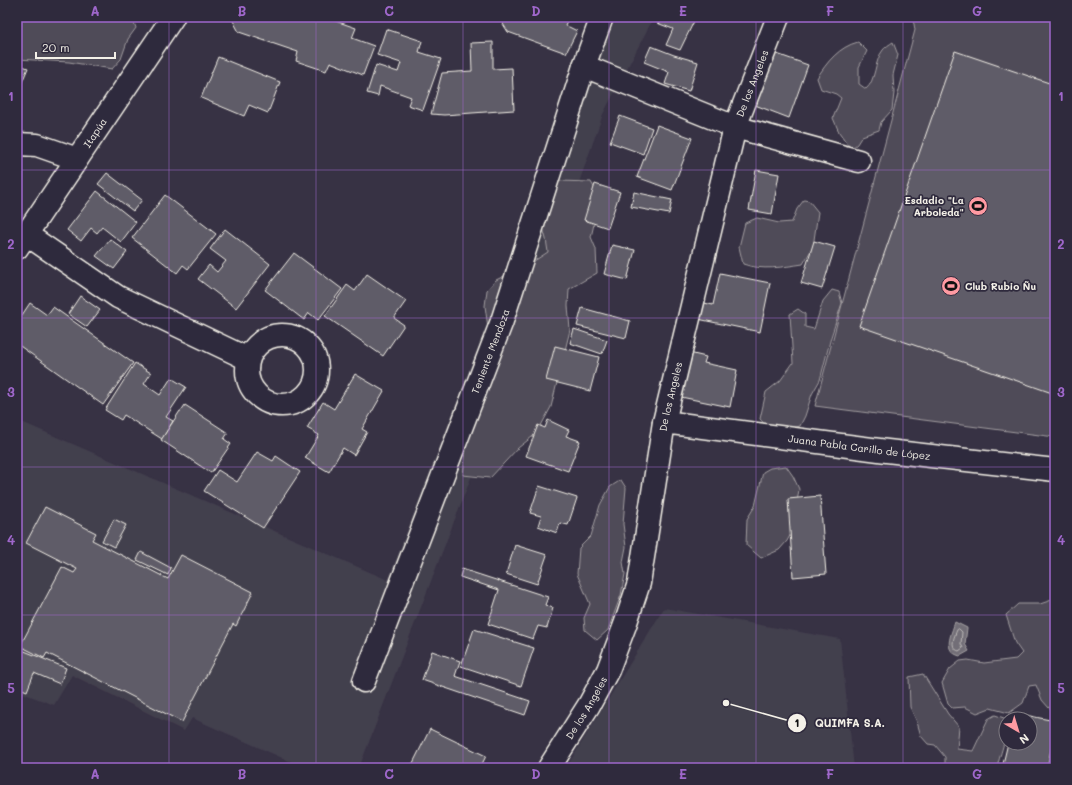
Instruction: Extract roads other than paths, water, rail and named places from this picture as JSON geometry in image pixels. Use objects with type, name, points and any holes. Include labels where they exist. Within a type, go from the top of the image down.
[{"type":"street","name":"Itapúa","points":[[22,241],[173,17]]},
{"type":"street","name":"Teniente Mendoza","points":[[364,681],[502,321],[584,66],[602,17]]},
{"type":"street","name":"De los Angeles","points":[[548,768],[589,705],[608,670],[639,583],[664,422],[735,127],[778,17]]},
{"type":"street","points":[[584,66],[735,127],[859,161]]},
{"type":"street","points":[[17,144],[37,145],[77,159]]},
{"type":"street","points":[[22,241],[118,297],[248,359]]},
{"type":"street","name":"Juana Pabla Carillo de López","points":[[664,422],[887,451],[1055,470]]},
{"type":"water","points":[[955,622],[967,628],[965,644],[969,651],[960,656],[954,654],[949,646],[950,637]]},
{"type":"place","name":"Esdadio \"La Arboleda\"","points":[[978,206]]},
{"type":"place","name":"Club Rubio Ñu","points":[[951,286]]},
{"type":"place","name":"QUIMFA S.A.","points":[[726,703]]}]
